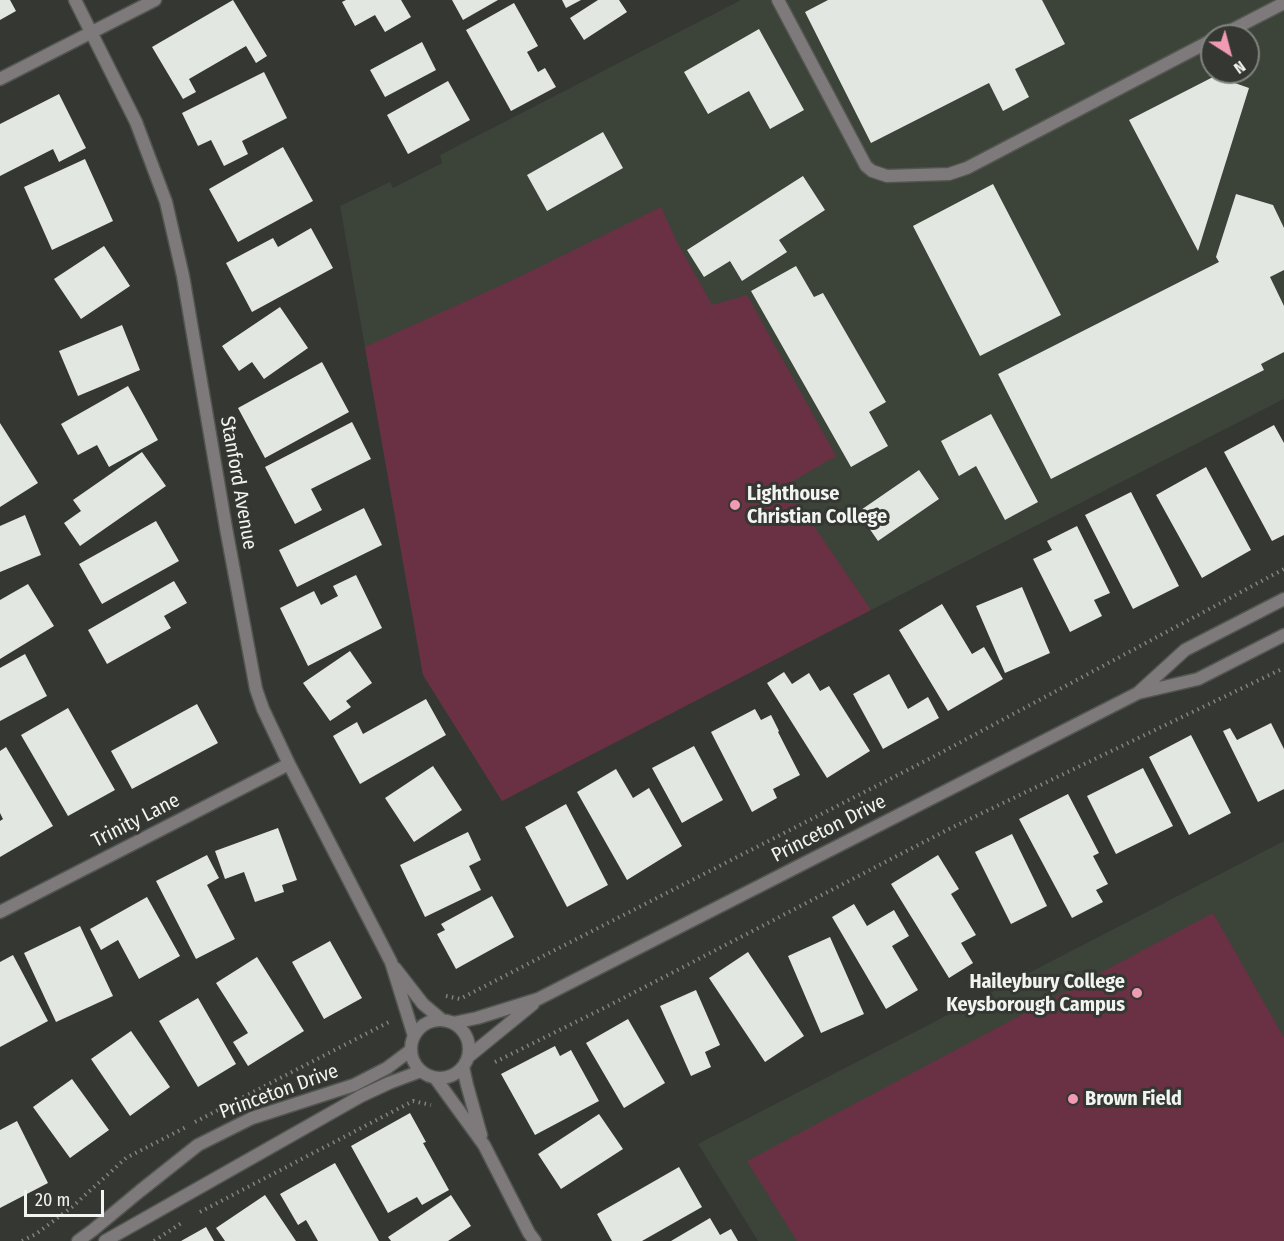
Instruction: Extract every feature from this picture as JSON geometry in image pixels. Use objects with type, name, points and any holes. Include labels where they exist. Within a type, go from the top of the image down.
[{"type":"street","name":"Stanford Avenue","points":[[75,0],[136,122],[165,202],[185,288],[250,663],[263,709],[391,962],[423,1004],[447,1022]]},
{"type":"street","points":[[0,80],[155,0]]},
{"type":"street","points":[[778,0],[866,166],[872,171],[887,176],[948,174],[967,168],[1200,46]]},
{"type":"street","points":[[1243,24],[1284,3]]},
{"type":"street","name":"Princeton Drive","points":[[1138,693],[1185,650],[1284,598]]},
{"type":"street","name":"Princeton Drive","points":[[447,1022],[473,1019],[538,999],[1138,693],[1198,679],[1284,635]]},
{"type":"street","name":"Trinity Lane","points":[[0,912],[289,764]]},
{"type":"street","name":"Stanford Avenue","points":[[391,962],[414,1036]]},
{"type":"street","name":"Princeton Drive","points":[[466,1062],[538,999]]},
{"type":"street","points":[[466,1062],[452,1076],[444,1078],[428,1076],[421,1071],[412,1058],[414,1036],[425,1024],[433,1021],[447,1022],[461,1029],[469,1047],[466,1062],[467,1085],[484,1145]]},
{"type":"street","name":"Princeton Drive","points":[[78,1241],[198,1145],[252,1118],[354,1085],[387,1068],[411,1050]]},
{"type":"street","name":"Princeton Drive","points":[[105,1241],[361,1096],[421,1071]]},
{"type":"street","points":[[436,1078],[484,1145],[535,1241]]},
{"type":"path","points":[[423,1004],[441,995],[460,999],[933,757],[1284,569]]},
{"type":"path","points":[[467,1085],[482,1077],[488,1065],[610,1005],[948,830],[1284,668]]},
{"type":"path","points":[[22,1241],[36,1234],[72,1207],[126,1158],[406,1013]]},
{"type":"path","points":[[194,1216],[413,1101],[430,1105],[448,1095]]},
{"type":"path","points":[[154,1241],[184,1221]]},
{"type":"shaded area","name":"Lighthouse Christian College","points":[[741,0],[1284,0],[1284,399],[502,801],[423,675],[340,206],[390,182],[393,188],[442,163],[440,155]]},
{"type":"shaded area","points":[[661,207],[676,240],[712,305],[747,295],[836,456],[786,485],[871,610],[502,801],[423,675],[365,347],[517,278]]},
{"type":"shaded area","name":"Brown Field","points":[[1284,841],[1284,1241],[758,1241],[698,1144]]},
{"type":"shaded area","name":"Brown Field","points":[[1213,913],[1284,1038],[1284,1241],[797,1241],[747,1161]]},
{"type":"building","points":[[0,0],[10,0],[16,11],[0,20]]},
{"type":"building","points":[[233,0],[267,56],[256,63],[246,46],[189,79],[196,92],[183,99],[152,47]]},
{"type":"building","points":[[346,0],[401,0],[411,17],[385,32],[375,15],[355,26],[342,2]]},
{"type":"building","points":[[452,0],[498,0],[463,20]]},
{"type":"building","points":[[562,0],[581,0],[566,8]]},
{"type":"building","points":[[598,0],[619,0],[627,12],[584,40],[570,18]]},
{"type":"building","points":[[828,0],[1042,0],[1065,44],[1015,69],[1029,97],[1003,111],[989,83],[871,143],[805,12]]},
{"type":"building","points":[[514,3],[538,46],[527,52],[538,72],[545,68],[556,87],[511,111],[466,30]]},
{"type":"building","points":[[759,29],[804,110],[770,129],[749,91],[708,114],[684,72]]},
{"type":"building","points":[[422,42],[436,70],[385,97],[370,70]]},
{"type":"building","points":[[264,72],[287,118],[242,141],[248,154],[224,166],[211,140],[198,146],[182,113]]},
{"type":"building","points":[[448,81],[470,120],[408,154],[387,115]]},
{"type":"building","points":[[1200,84],[1238,84],[1249,88],[1198,251],[1129,120]]},
{"type":"building","points":[[59,94],[86,148],[59,162],[53,149],[0,176],[0,124]]},
{"type":"building","points":[[603,132],[623,168],[547,211],[527,175]]},
{"type":"building","points":[[283,147],[313,201],[238,242],[209,189]]},
{"type":"building","points":[[85,159],[113,221],[52,250],[24,187]]},
{"type":"building","points":[[803,176],[825,210],[779,240],[787,252],[742,281],[730,261],[704,277],[687,250]]},
{"type":"building","points":[[993,184],[1061,315],[980,356],[913,226]]},
{"type":"building","points":[[1236,194],[1273,205],[1284,228],[1284,270],[1270,277],[1284,306],[1284,352],[1261,364],[1264,370],[1051,479],[998,374],[1219,262],[1216,257]]},
{"type":"building","points":[[311,228],[333,268],[252,312],[226,263],[273,238],[278,247]]},
{"type":"building","points":[[104,246],[130,286],[81,319],[54,279]]},
{"type":"building","points":[[796,266],[814,297],[823,293],[886,402],[869,412],[888,446],[851,467],[751,291]]},
{"type":"building","points":[[280,307],[308,348],[264,379],[252,362],[239,371],[222,346]]},
{"type":"building","points":[[122,325],[140,370],[78,396],[59,351]]},
{"type":"building","points":[[322,362],[349,412],[265,458],[238,408]]},
{"type":"building","points":[[128,386],[158,440],[109,467],[97,445],[78,455],[61,424]]},
{"type":"building","points":[[991,414],[1038,502],[1005,520],[976,466],[959,476],[941,441]]},
{"type":"building","points":[[352,422],[371,459],[311,489],[322,510],[295,524],[265,467]]},
{"type":"building","points":[[0,423],[38,483],[0,507]]},
{"type":"building","points":[[1274,425],[1284,443],[1284,535],[1272,541],[1224,452]]},
{"type":"building","points":[[142,452],[166,486],[80,546],[64,523],[81,511],[73,500]]},
{"type":"building","points":[[1206,467],[1251,550],[1202,578],[1156,495]]},
{"type":"building","points":[[919,470],[939,499],[878,541],[858,512]]},
{"type":"building","points":[[1131,492],[1179,586],[1133,609],[1085,515]]},
{"type":"building","points":[[364,508],[382,545],[297,587],[279,550]]},
{"type":"building","points":[[25,515],[41,555],[0,572],[0,526]]},
{"type":"building","points":[[156,521],[179,561],[102,604],[79,564]]},
{"type":"building","points":[[1077,526],[1110,593],[1094,600],[1102,616],[1070,632],[1033,559],[1052,550],[1047,541]]},
{"type":"building","points":[[356,575],[382,628],[308,666],[280,608],[314,591],[321,605],[338,596],[333,586]]},
{"type":"building","points":[[174,581],[187,603],[164,616],[171,628],[107,664],[88,630]]},
{"type":"building","points":[[28,584],[54,626],[0,659],[0,600]]},
{"type":"building","points":[[1022,587],[1050,653],[1005,673],[976,606]]},
{"type":"building","points":[[942,604],[972,654],[984,647],[1003,679],[948,711],[899,630]]},
{"type":"building","points":[[350,651],[372,683],[346,701],[351,707],[330,721],[303,683]]},
{"type":"building","points":[[25,654],[47,696],[0,721],[0,668]]},
{"type":"building","points":[[784,672],[792,684],[809,673],[820,691],[829,686],[870,751],[827,778],[767,683]]},
{"type":"building","points":[[889,674],[908,709],[928,697],[939,718],[883,749],[853,694]]},
{"type":"building","points":[[426,699],[446,735],[360,784],[333,736],[357,722],[363,734]]},
{"type":"building","points":[[197,704],[218,743],[132,789],[111,751]]},
{"type":"building","points":[[68,708],[115,790],[68,816],[21,735]]},
{"type":"building","points":[[755,709],[761,720],[771,715],[800,775],[773,789],[777,798],[752,812],[711,732]]},
{"type":"building","points":[[1271,723],[1284,749],[1284,789],[1258,802],[1223,731],[1230,728],[1237,740]]},
{"type":"building","points":[[1191,735],[1231,813],[1189,835],[1149,757]]},
{"type":"building","points":[[694,746],[723,800],[682,823],[652,768]]},
{"type":"building","points":[[6,747],[53,826],[0,857],[0,821],[3,819],[0,813],[0,751]]},
{"type":"building","points":[[433,766],[462,810],[414,842],[385,798]]},
{"type":"building","points":[[1143,768],[1173,826],[1116,854],[1087,796]]},
{"type":"building","points":[[616,769],[633,798],[649,788],[682,846],[627,880],[577,792]]},
{"type":"building","points":[[1068,794],[1099,853],[1093,856],[1108,884],[1096,890],[1103,902],[1072,918],[1019,819]]},
{"type":"building","points":[[566,804],[608,885],[567,907],[525,827]]},
{"type":"building","points":[[278,828],[297,880],[282,885],[284,892],[255,902],[244,872],[225,879],[215,851]]},
{"type":"building","points":[[468,832],[481,860],[469,866],[481,890],[425,917],[400,865]]},
{"type":"building","points":[[1012,834],[1047,906],[1011,924],[975,852]]},
{"type":"building","points":[[207,855],[219,878],[207,885],[235,939],[196,959],[156,881]]},
{"type":"building","points":[[938,855],[959,889],[951,894],[976,935],[961,943],[973,963],[949,978],[891,884]]},
{"type":"building","points":[[492,896],[514,937],[456,969],[437,934],[445,930],[441,924]]},
{"type":"building","points":[[147,897],[180,956],[139,979],[118,940],[101,950],[90,929]]},
{"type":"building","points":[[854,904],[867,926],[894,910],[909,936],[892,946],[918,990],[886,1009],[832,917]]},
{"type":"building","points":[[80,926],[113,996],[56,1022],[24,953]]},
{"type":"building","points":[[830,937],[864,1014],[821,1033],[788,956]]},
{"type":"building","points":[[330,941],[362,998],[324,1019],[292,962]]},
{"type":"building","points":[[748,952],[804,1036],[765,1062],[709,978]]},
{"type":"building","points":[[13,955],[48,1021],[0,1047],[0,962]]},
{"type":"building","points":[[257,957],[304,1031],[248,1066],[233,1042],[248,1033],[216,983]]},
{"type":"building","points":[[696,990],[720,1045],[705,1052],[711,1067],[691,1076],[660,1006]]},
{"type":"building","points":[[198,998],[236,1064],[198,1087],[159,1021]]},
{"type":"building","points":[[628,1019],[665,1083],[624,1108],[586,1043]]},
{"type":"building","points":[[131,1031],[170,1087],[130,1116],[91,1059]]},
{"type":"building","points":[[555,1046],[560,1056],[571,1050],[599,1101],[535,1135],[501,1074]]},
{"type":"building","points":[[72,1079],[109,1130],[70,1158],[33,1107]]},
{"type":"building","points":[[410,1113],[426,1142],[423,1143],[449,1190],[422,1205],[417,1197],[388,1213],[351,1146]]},
{"type":"building","points":[[599,1114],[623,1149],[561,1189],[538,1154]]},
{"type":"building","points":[[17,1121],[48,1183],[0,1208],[0,1130]]},
{"type":"building","points":[[335,1163],[379,1241],[318,1241],[306,1220],[298,1225],[280,1194]]},
{"type":"building","points":[[679,1167],[702,1207],[642,1241],[612,1241],[597,1214]]},
{"type":"building","points":[[265,1195],[296,1241],[225,1241],[216,1228]]},
{"type":"building","points":[[451,1195],[471,1226],[448,1241],[391,1241],[388,1237]]},
{"type":"building","points":[[710,1218],[720,1235],[731,1229],[738,1241],[671,1241]]},
{"type":"building","points":[[206,1227],[214,1241],[181,1241]]},
{"type":"place","name":"Lighthouse Christian College","points":[[735,505]]},
{"type":"place","name":"Haileybury College Keysborough Campus","points":[[1137,993]]},
{"type":"place","name":"Brown Field","points":[[1073,1099]]}]
